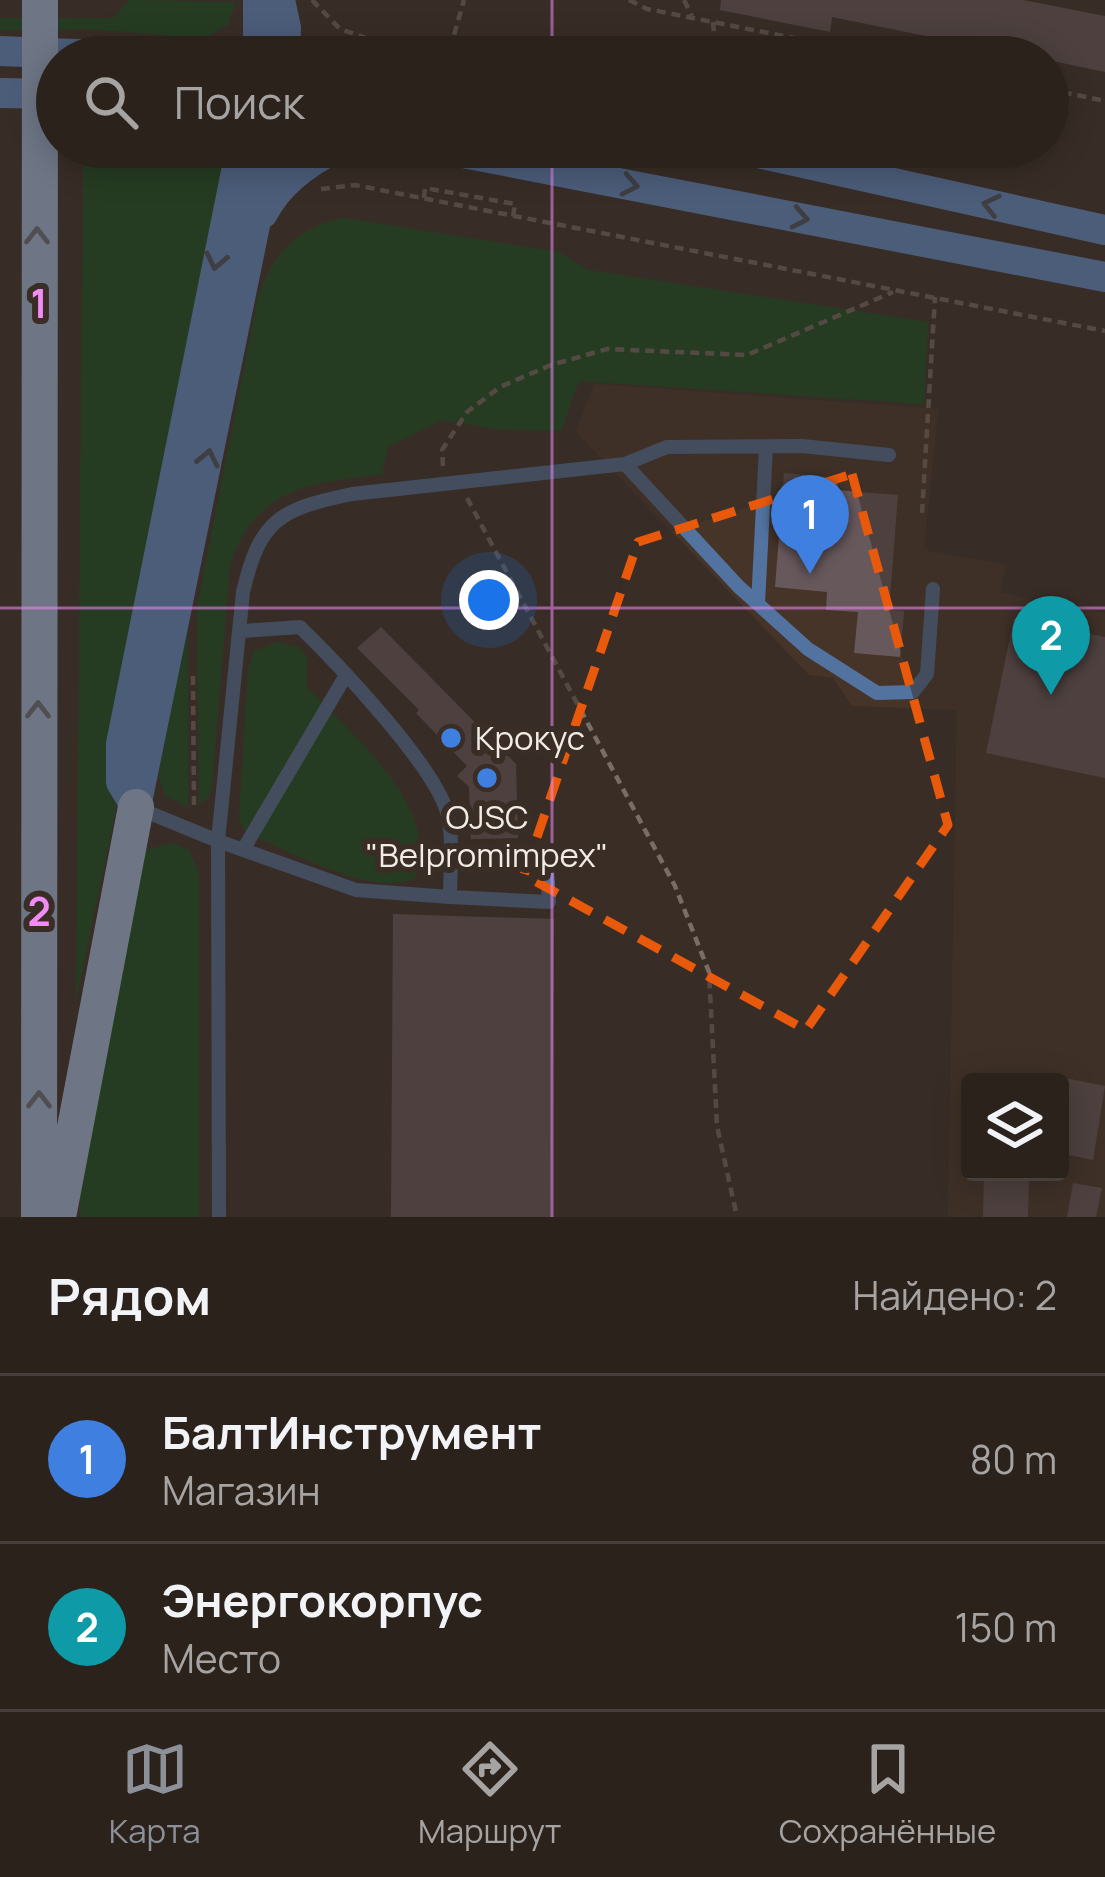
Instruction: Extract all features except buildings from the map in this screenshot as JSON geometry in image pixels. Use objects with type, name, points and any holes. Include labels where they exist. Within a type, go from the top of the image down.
[{"type":"highway","points":[[39,36],[40,0]]},
{"type":"highway","points":[[37,168],[40,1217]]},
{"type":"highway","points":[[58,1217],[136,807]]},
{"type":"main road","points":[[258,0],[258,36]]},
{"type":"main road","points":[[280,0],[286,36]]},
{"type":"main road","points":[[0,51],[36,52]]},
{"type":"main road","points":[[0,93],[36,94]]},
{"type":"main road","points":[[136,807],[121,782],[121,744],[237,168]]},
{"type":"main road","points":[[136,807],[268,168]]},
{"type":"main road","points":[[258,224],[270,200],[301,168]]},
{"type":"main road","points":[[541,168],[1105,277]]},
{"type":"main road","points":[[826,168],[1105,230]]},
{"type":"lane","points":[[758,604],[766,446]]},
{"type":"lane","points":[[219,1217],[218,842],[243,592],[253,553],[268,527],[314,502],[625,464],[667,447],[766,446],[889,455]]},
{"type":"lane","points":[[625,464],[758,604],[808,649],[877,693],[913,692],[927,674],[933,589]]},
{"type":"lane","points":[[242,631],[300,627],[430,776],[449,818],[450,897]]},
{"type":"lane","points":[[243,850],[346,675]]},
{"type":"lane","points":[[136,807],[218,842],[356,890],[548,902],[546,856]]},
{"type":"path","points":[[312,0],[340,29],[360,36]]},
{"type":"path","points":[[454,36],[464,0]]},
{"type":"path","points":[[629,0],[647,9],[787,36]]},
{"type":"path","points":[[683,1],[693,18]]},
{"type":"path","points":[[757,30],[759,18]]},
{"type":"path","points":[[713,22],[714,36]]},
{"type":"path","points":[[1069,93],[1105,101]]},
{"type":"path","points":[[309,194],[355,185],[1105,331]]},
{"type":"path","points":[[424,201],[425,188],[515,204],[513,217]]},
{"type":"path","points":[[737,1217],[717,1126],[709,972],[674,886],[451,483],[442,450],[467,412],[500,387],[534,372],[607,349],[748,355],[897,290]]},
{"type":"path","points":[[922,513],[935,297]]},
{"type":"path","points":[[190,829],[193,673]]},
{"type":"highlighted area","points":[[852,474],[948,825],[806,1030],[524,875],[638,542]]},
{"type":"shaded area","points":[[594,384],[938,409],[924,550],[1006,565],[1000,593],[1105,613],[1105,1217],[948,1217],[957,710],[852,706],[833,678],[809,675],[576,432]]},
{"type":"green space","points":[[129,0],[236,2],[228,25],[208,36],[0,30],[0,18],[113,18]]},
{"type":"green space","points":[[83,168],[223,168],[117,804],[76,1001]]},
{"type":"green space","points":[[344,218],[559,252],[588,270],[928,322],[924,404],[579,381],[561,431],[497,429],[442,420],[388,447],[382,474],[309,486],[270,504],[254,519],[230,565],[212,786],[209,797],[199,805],[197,607],[258,298],[271,268],[289,244],[313,228]]},
{"type":"green space","points":[[188,627],[188,806],[165,796],[158,773]]},
{"type":"green space","points":[[277,642],[299,647],[307,658],[306,686],[367,749],[405,800],[417,826],[420,853],[414,879],[396,883],[352,877],[245,832],[239,818],[248,669],[254,651]]},
{"type":"green space","points":[[172,843],[189,850],[199,873],[199,1217],[81,1217],[79,1196],[145,850]]},
{"type":"place","name":"БалтИнструмент","points":[[810,574]]},
{"type":"place","name":"Энергокорпус","points":[[1051,695]]},
{"type":"place","name":"Крокус","points":[[451,738]]},
{"type":"place","name":"OJSC \"Belpromimpex\"","points":[[487,778]]}]
